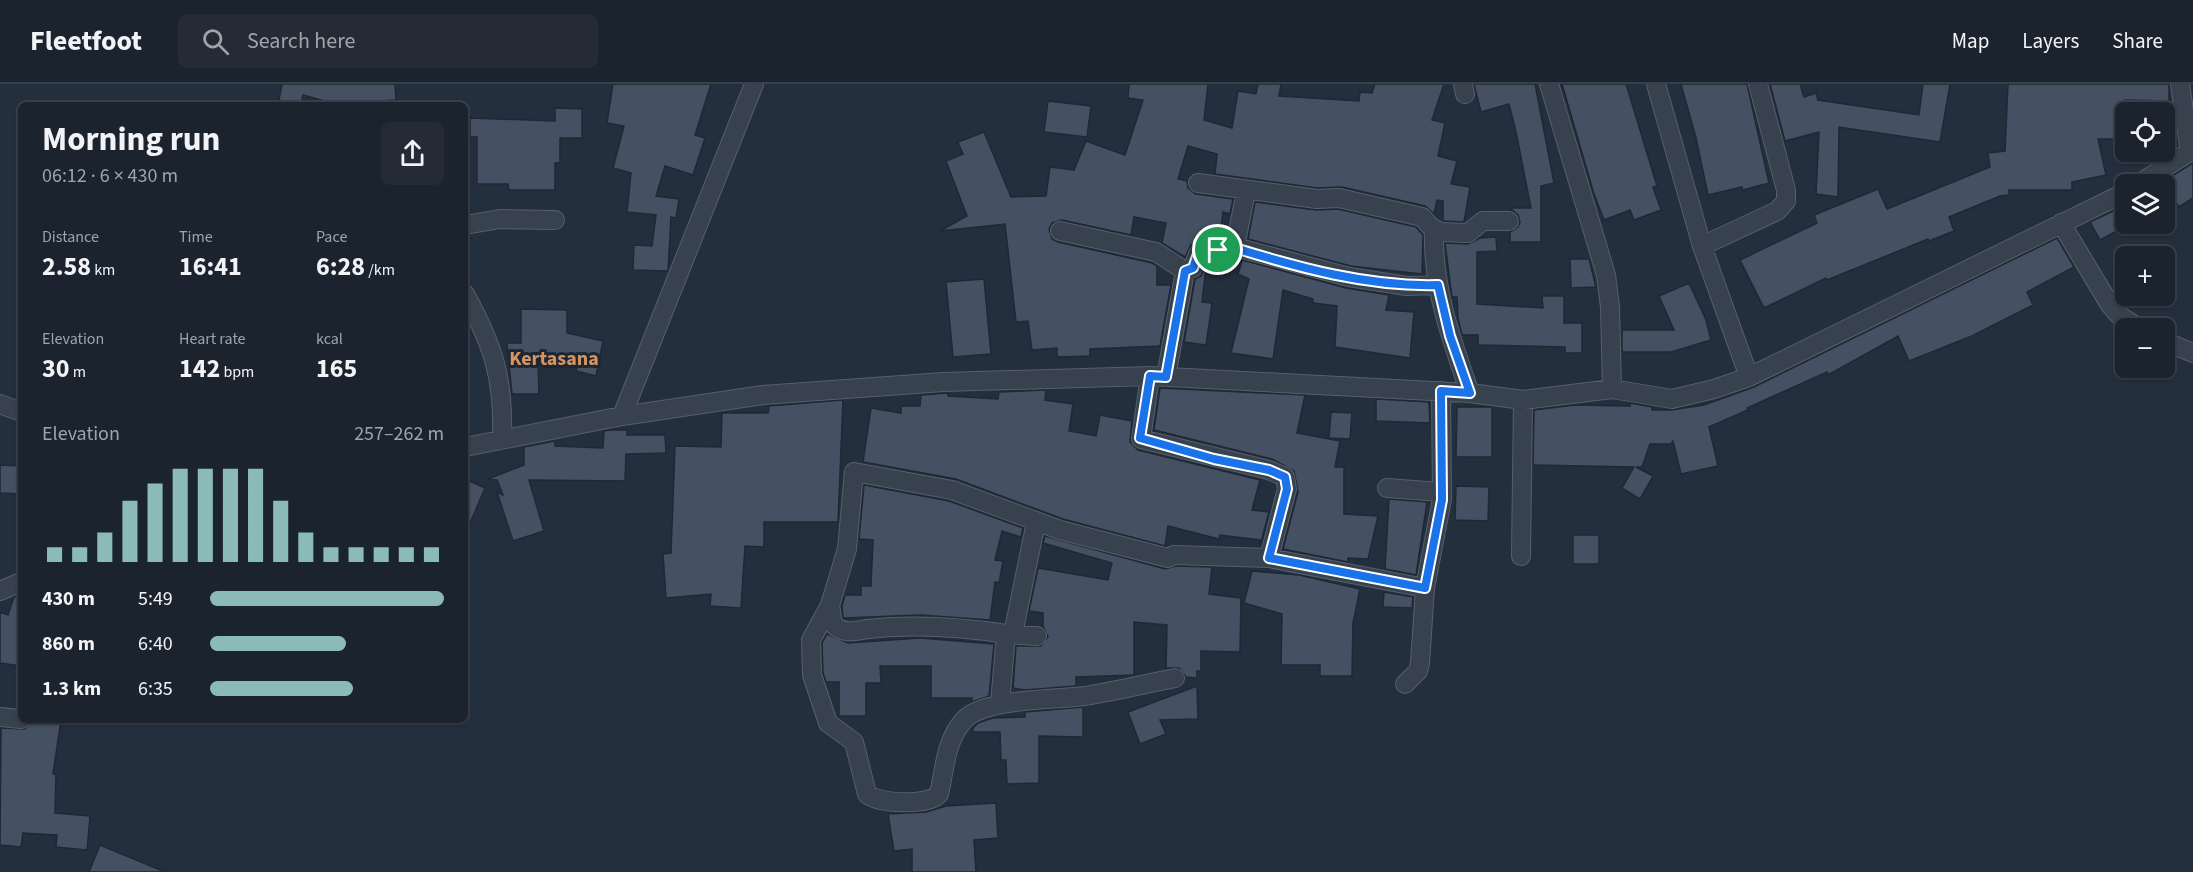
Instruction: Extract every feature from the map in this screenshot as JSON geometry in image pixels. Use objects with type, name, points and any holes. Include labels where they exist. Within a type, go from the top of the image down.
[{"type":"street","points":[[622,416],[754,84]]},
{"type":"street","points":[[1549,84],[1606,275],[1611,307],[1612,389]]},
{"type":"street","points":[[1656,84],[1702,246],[1749,377]]},
{"type":"street","points":[[1702,246],[1777,211],[1786,201],[1786,190],[1758,84]]},
{"type":"street","points":[[2154,174],[2192,151],[2180,84]]},
{"type":"street","points":[[1198,183],[1317,199],[1339,198],[1422,217],[1434,229],[1463,234],[1472,232],[1483,221],[1509,221]]},
{"type":"street","points":[[1235,248],[1246,191]]},
{"type":"street","points":[[468,446],[622,416],[763,395],[943,382],[1158,377],[1441,391],[1523,400],[1612,389],[1672,399],[1704,392],[1749,377],[2115,197]]},
{"type":"street","points":[[468,224],[500,219],[555,220]]},
{"type":"street","points":[[2061,223],[2110,305],[2123,318]]},
{"type":"street","points":[[1434,229],[1433,255],[1438,285],[1450,336],[1470,393]]},
{"type":"street","points":[[1060,231],[1156,252],[1185,271]]},
{"type":"street","points":[[1185,271],[1193,268],[1198,254],[1235,248],[1349,277],[1407,286],[1438,285]]},
{"type":"street","points":[[1185,271],[1141,439],[1269,470],[1285,477],[1287,489],[1269,558]]},
{"type":"street","points":[[468,300],[495,356],[502,387],[502,440]]},
{"type":"street","points":[[2175,346],[2193,353]]},
{"type":"street","points":[[1405,684],[1419,669],[1424,629],[1425,588],[1442,500],[1440,492],[1441,391]]},
{"type":"street","points":[[1521,556],[1523,400]]},
{"type":"street","points":[[0,404],[18,411]]},
{"type":"street","points":[[1175,678],[1085,696],[1000,703],[983,708],[962,721],[946,752],[939,794],[935,798],[925,802],[898,802],[879,801],[869,796],[856,747],[828,723],[812,675],[811,640],[830,605],[847,549],[854,472],[952,490],[1036,522],[1168,558],[1174,555],[1269,558],[1425,588]]},
{"type":"street","points":[[1387,488],[1440,492]]},
{"type":"street","points":[[1000,703],[1010,634],[1036,522]]},
{"type":"street","points":[[0,591],[18,583]]},
{"type":"street","points":[[830,605],[833,624],[845,632],[908,625],[1037,636]]},
{"type":"street","points":[[0,717],[18,719]]},
{"type":"building","points":[[282,84],[395,84],[396,100],[328,102],[303,95],[302,102],[279,102]]},
{"type":"building","points":[[613,84],[711,84],[695,135],[705,138],[693,175],[665,166],[656,196],[679,199],[676,218],[671,217],[668,271],[633,270],[634,245],[652,246],[656,215],[627,212],[631,173],[613,168],[624,126],[607,123]]},
{"type":"building","points":[[1129,84],[1208,84],[1204,120],[1232,128],[1238,91],[1256,94],[1258,84],[1281,84],[1279,96],[1359,101],[1360,92],[1372,93],[1375,84],[1444,84],[1432,120],[1445,123],[1438,156],[1457,161],[1451,184],[1470,187],[1464,222],[1443,221],[1443,201],[1437,200],[1434,214],[1425,206],[1342,187],[1317,188],[1215,174],[1217,154],[1188,146],[1178,179],[1187,181],[1188,188],[1196,194],[1233,199],[1230,214],[1223,212],[1220,238],[1191,245],[1185,257],[1162,243],[1166,223],[1134,217],[1131,235],[1062,220],[1052,223],[1049,229],[1052,239],[1058,242],[1157,266],[1157,285],[1171,285],[1160,346],[1090,349],[1090,356],[1057,357],[1057,348],[1032,350],[1028,321],[1016,322],[1005,224],[940,231],[967,216],[946,161],[963,154],[958,142],[984,132],[1011,197],[1046,196],[1050,167],[1074,170],[1086,141],[1125,155],[1143,100],[1128,98]]},
{"type":"building","points":[[1474,84],[1535,84],[1554,183],[1541,186],[1541,242],[1510,242],[1510,232],[1518,227],[1520,222],[1518,215],[1510,208],[1531,208],[1516,132],[1509,104],[1481,112]]},
{"type":"building","points":[[1562,84],[1626,84],[1657,186],[1653,187],[1661,210],[1634,220],[1630,210],[1604,220],[1594,194]]},
{"type":"building","points":[[1681,84],[1747,84],[1769,183],[1743,190],[1742,187],[1708,195],[1696,138]]},
{"type":"building","points":[[1770,84],[1800,84],[1804,97],[1816,93],[1818,100],[1919,115],[1923,84],[1950,84],[1940,142],[1839,127],[1838,197],[1816,194],[1819,132],[1785,141]]},
{"type":"building","points":[[2008,84],[2169,84],[2169,101],[2125,100],[2125,102],[2115,102],[2115,139],[2098,139],[2106,175],[2072,182],[2072,190],[2009,190],[2009,195],[2000,196],[1949,217],[1954,231],[1929,241],[1928,239],[1827,280],[1826,278],[1764,308],[1740,260],[1817,223],[1814,215],[1878,189],[1887,209],[1990,167],[1988,153],[2005,151]]},
{"type":"building","points":[[1048,101],[1091,106],[1087,137],[1044,132]]},
{"type":"building","points":[[555,108],[582,109],[582,138],[560,138],[560,163],[555,163],[555,190],[509,190],[508,184],[477,184],[477,137],[470,137],[470,118],[555,121]]},
{"type":"building","points":[[2193,163],[2193,198],[2179,207],[2175,201],[2175,174]]},
{"type":"building","points":[[1255,202],[1316,210],[1338,209],[1416,227],[1423,235],[1422,274],[1351,266],[1248,239]]},
{"type":"building","points":[[2115,210],[2115,232],[2100,240],[2090,222]]},
{"type":"building","points":[[1496,237],[1497,251],[1477,252],[1477,304],[1543,308],[1542,296],[1564,296],[1564,323],[1582,323],[1582,353],[1565,353],[1565,347],[1478,345],[1478,335],[1462,335],[1457,297],[1452,297],[1445,243],[1468,244],[1480,238]]},
{"type":"building","points":[[2057,238],[2074,267],[2027,292],[2033,305],[1972,336],[1909,361],[1898,336],[1828,375],[1827,372],[1709,427],[1718,466],[1681,474],[1673,441],[1671,444],[1650,444],[1642,467],[1636,467],[1653,476],[1640,499],[1622,488],[1634,467],[1533,465],[1534,410],[1574,405],[1630,406],[1630,403],[1652,407],[1652,410],[1671,410],[1704,405],[1754,387]]},
{"type":"building","points":[[1570,259],[1589,259],[1596,287],[1571,288]]},
{"type":"building","points":[[1242,260],[1346,288],[1389,295],[1386,310],[1414,312],[1410,358],[1335,347],[1337,306],[1313,303],[1313,299],[1283,290],[1273,359],[1231,353],[1249,279],[1238,274]]},
{"type":"building","points":[[1217,262],[1216,270],[1206,268],[1202,302],[1212,303],[1206,345],[1184,342],[1195,279],[1201,276],[1206,264]]},
{"type":"building","points":[[984,279],[991,354],[953,357],[946,282]]},
{"type":"building","points":[[1689,283],[1706,320],[1711,340],[1671,352],[1622,352],[1622,330],[1674,330],[1659,296]]},
{"type":"building","points":[[521,309],[567,310],[567,333],[603,341],[596,376],[576,371],[578,362],[538,362],[539,394],[512,394],[507,343],[521,343]]},
{"type":"building","points":[[1160,388],[1305,395],[1297,433],[1340,441],[1335,467],[1344,467],[1344,514],[1378,516],[1368,559],[1348,558],[1348,562],[1283,549],[1298,492],[1294,471],[1272,459],[1154,430]]},
{"type":"building","points":[[1046,390],[1045,400],[1073,404],[1069,431],[1096,436],[1100,415],[1132,421],[1130,442],[1138,450],[1260,480],[1252,510],[1269,512],[1260,546],[1260,540],[1220,535],[1219,539],[1168,526],[1165,546],[1063,519],[956,479],[863,462],[871,408],[901,413],[901,406],[920,406],[921,395],[948,393],[948,396],[998,399],[999,392]]},
{"type":"building","points":[[1376,399],[1429,402],[1430,423],[1376,421]]},
{"type":"building","points":[[843,400],[838,522],[764,522],[764,547],[745,546],[741,608],[710,606],[711,594],[666,598],[663,554],[671,553],[675,446],[721,447],[722,413],[768,413],[769,406]]},
{"type":"building","points":[[1457,407],[1492,407],[1492,457],[1456,457]]},
{"type":"building","points":[[1331,412],[1352,413],[1350,439],[1329,438]]},
{"type":"building","points":[[627,430],[627,435],[665,435],[666,453],[626,454],[625,481],[529,480],[544,531],[513,541],[497,492],[503,495],[497,480],[488,479],[524,465],[524,447],[555,441],[555,446],[603,448],[604,431]]},
{"type":"building","points":[[0,465],[18,466],[18,494],[0,493]]},
{"type":"building","points":[[468,480],[485,488],[468,528]]},
{"type":"building","points":[[864,485],[949,501],[1023,528],[1021,537],[1002,531],[995,560],[1003,561],[999,583],[995,582],[990,620],[920,615],[843,618],[842,606],[845,595],[861,595],[861,586],[871,586],[873,540],[859,539]]},
{"type":"building","points":[[1456,486],[1489,487],[1488,521],[1455,520]]},
{"type":"building","points":[[1389,499],[1427,502],[1416,575],[1385,569]]},
{"type":"building","points":[[1573,535],[1599,535],[1599,564],[1573,564]]},
{"type":"building","points":[[1045,536],[1165,569],[1176,566],[1212,567],[1209,594],[1241,598],[1240,652],[1201,651],[1201,671],[1197,671],[1197,678],[1186,677],[1179,668],[1166,668],[1167,625],[1134,622],[1134,675],[1076,677],[1076,686],[1025,690],[1013,688],[1016,646],[1041,646],[1048,637],[1043,626],[1043,613],[1029,611],[1038,568],[1108,580],[1112,563],[1043,543]]},
{"type":"building","points":[[1252,571],[1299,575],[1360,589],[1353,623],[1352,676],[1320,676],[1320,665],[1281,665],[1282,614],[1244,603]]},
{"type":"building","points":[[1384,592],[1413,597],[1412,608],[1383,607]]},
{"type":"building","points":[[18,595],[18,666],[0,663],[0,612],[8,615],[14,597]]},
{"type":"building","points":[[827,634],[848,643],[920,638],[994,644],[989,696],[972,702],[972,698],[931,698],[931,666],[880,666],[881,683],[866,683],[866,716],[839,716],[839,682],[826,682],[823,673],[822,643]]},
{"type":"building","points":[[1197,686],[1198,719],[1160,720],[1166,734],[1140,744],[1128,712]]},
{"type":"building","points":[[1083,707],[1083,737],[1039,736],[1039,783],[1007,784],[1006,760],[1001,760],[1000,732],[973,732],[973,728],[978,723],[993,718],[1025,717],[1025,712]]},
{"type":"building","points":[[30,723],[61,723],[53,774],[56,774],[55,813],[90,816],[87,850],[56,847],[57,835],[23,833],[21,847],[0,845],[1,728],[25,729]]},
{"type":"building","points":[[996,803],[998,838],[974,840],[976,872],[912,872],[912,849],[894,851],[888,814],[926,812],[946,806]]},
{"type":"building","points":[[100,845],[165,872],[89,872]]},
{"type":"district","name":"Kertasana","points":[[554,358]]},
{"type":"route","points":[[1235,248],[1301,267],[1349,277],[1407,286],[1438,285],[1450,336],[1470,393],[1441,391],[1440,492],[1442,500],[1425,588],[1269,558],[1287,489],[1288,481],[1285,477],[1269,470],[1214,459],[1140,438],[1150,376],[1166,377],[1185,271],[1193,268],[1198,254],[1214,253],[1218,250],[1235,248]]}]
